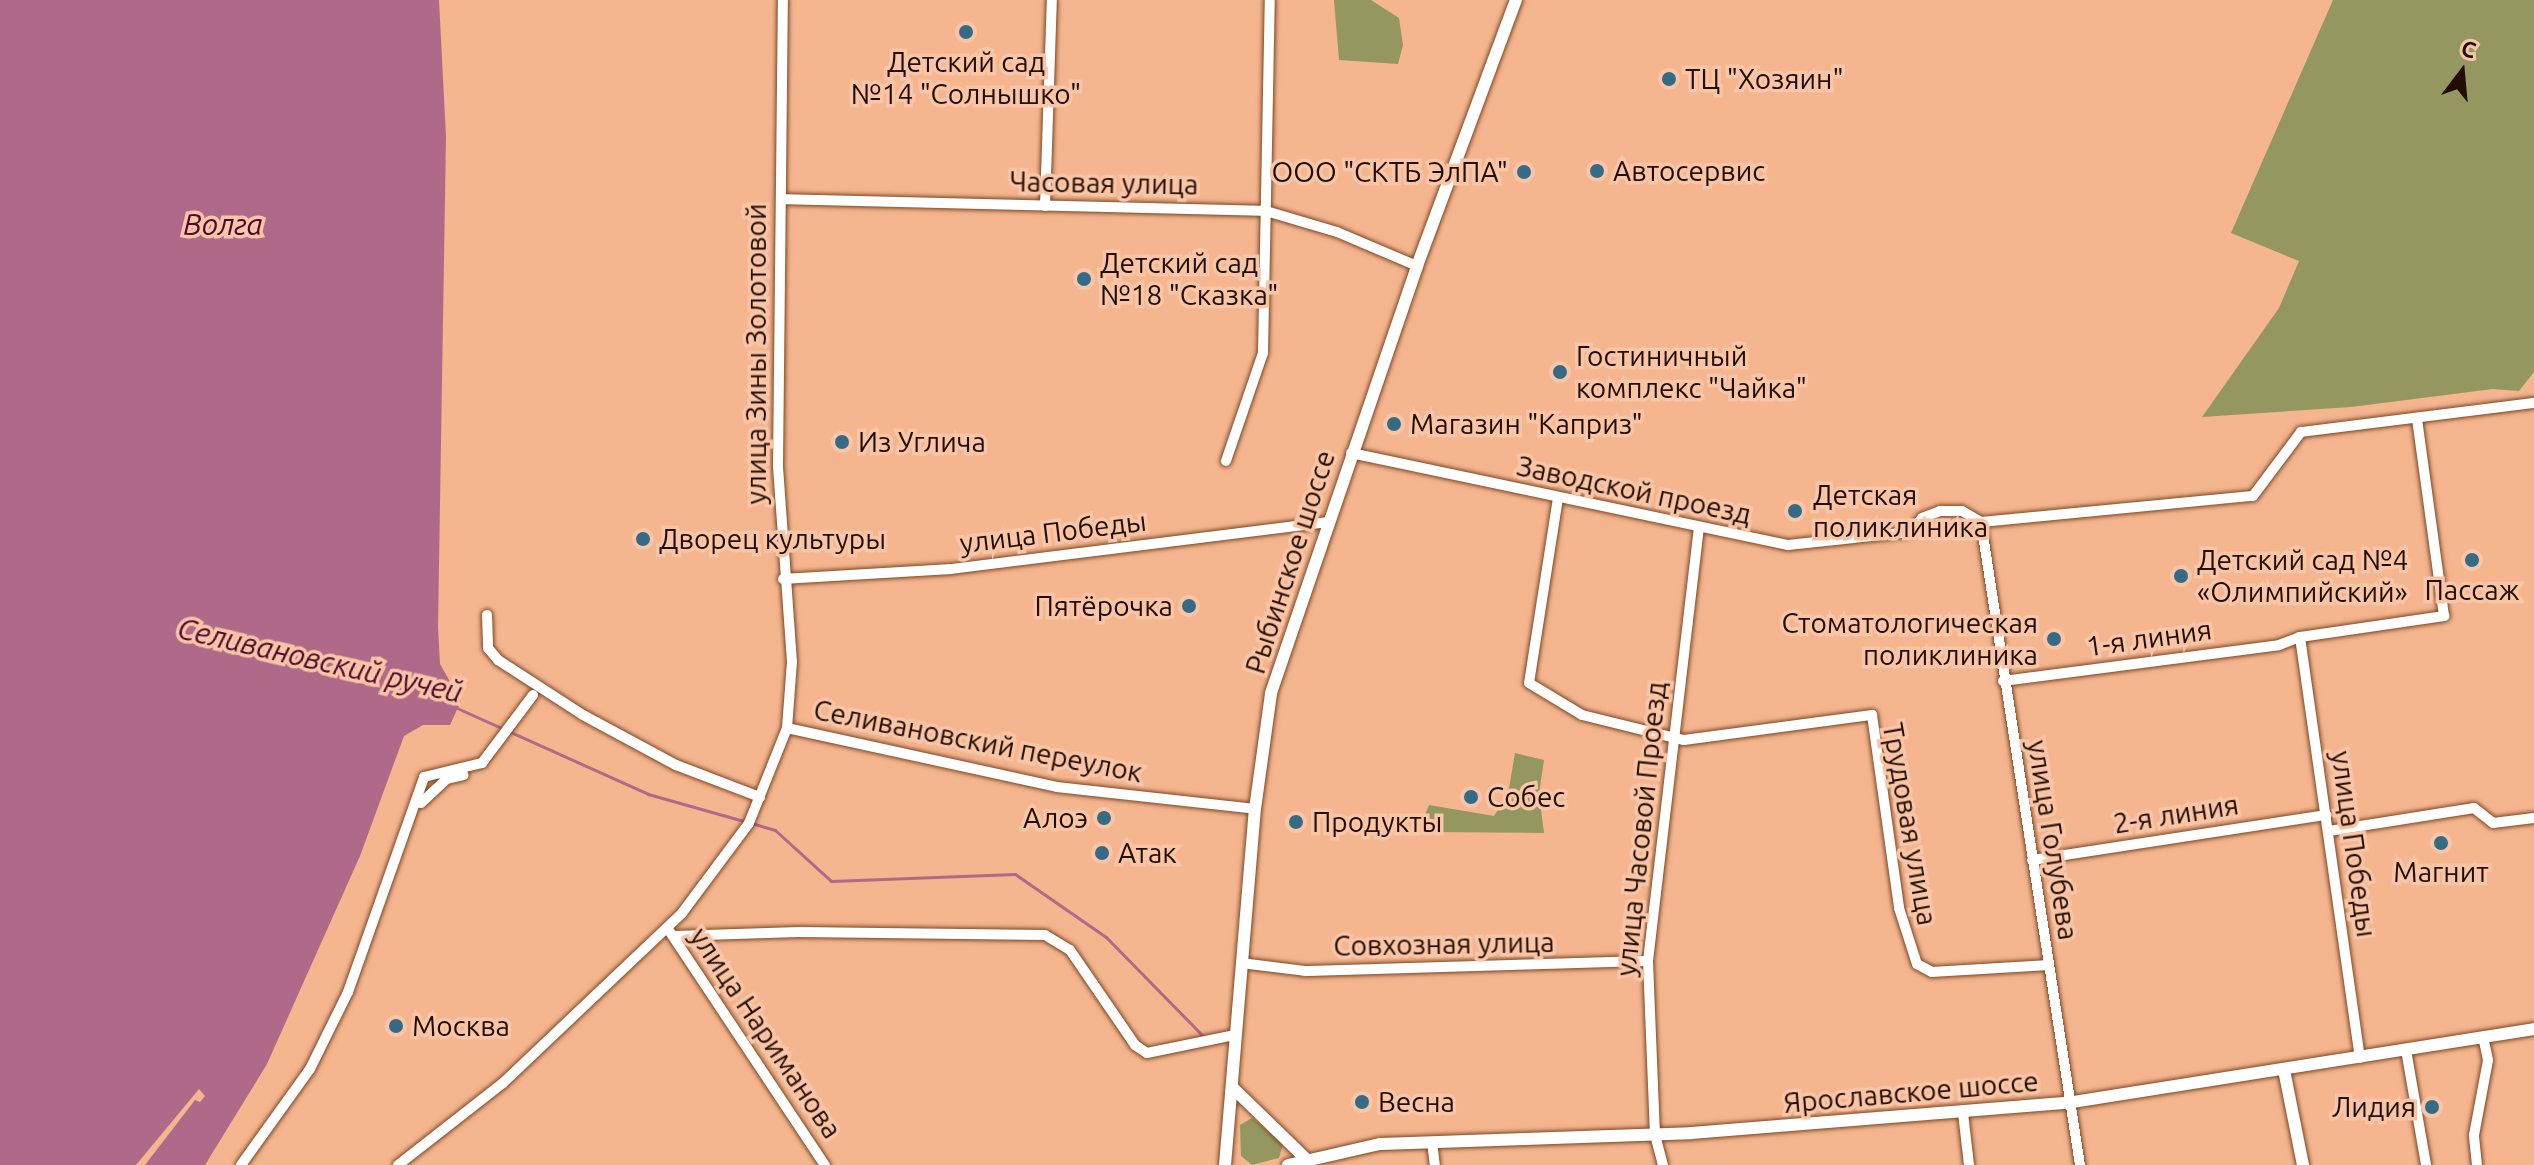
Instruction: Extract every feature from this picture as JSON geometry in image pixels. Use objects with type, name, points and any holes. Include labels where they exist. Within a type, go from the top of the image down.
[{"type":"main road","name":"Рыбинское шоссе","points":[[1225,1165],[1255,809],[1271,693],[1417,266],[1516,0]]},
{"type":"main road","name":"Ярославское шоссе","points":[[1288,1165],[1359,1146],[1655,1135],[2067,1103],[2534,1029]]},
{"type":"main road","points":[[2284,1070],[2303,1165]]},
{"type":"main road","points":[[1232,1087],[1306,1159]]},
{"type":"street","name":"улица Зины Золотовой","points":[[398,1165],[503,1083],[670,932],[725,860],[760,797],[787,728],[792,662],[783,579],[778,466],[783,0]]},
{"type":"street","points":[[1045,206],[1052,0]]},
{"type":"street","points":[[1226,461],[1263,353],[1270,0]]},
{"type":"street","name":"Часовая улица","points":[[781,199],[1266,211],[1337,232],[1417,266]]},
{"type":"street","name":"Заводской проезд","points":[[1351,453],[1788,545],[1910,532],[1922,518],[1940,511],[1962,511],[1981,522],[2253,496],[2301,432],[2534,403]]},
{"type":"street","name":"1-я линия","points":[[2003,681],[2279,645],[2300,637],[2444,616],[2417,418]]},
{"type":"street","name":"Трудовая улица","points":[[1558,498],[1529,683],[1582,715],[1674,739],[1714,740],[1872,715],[1899,908],[1917,964],[1932,972],[2049,965]]},
{"type":"street","name":"улица Победы","points":[[783,579],[951,569],[1327,522]]},
{"type":"street","name":"улица Голубева","points":[[1981,522],[2049,965],[2067,1103],[2080,1165]]},
{"type":"street","name":"улица Часовой Проезд","points":[[1663,1165],[1655,1135],[1648,961],[1699,528]]},
{"type":"street","points":[[487,615],[488,648],[498,660],[583,715],[662,758],[760,797]]},
{"type":"street","name":"улица Победы","points":[[2300,637],[2360,1058]]},
{"type":"street","points":[[241,1165],[310,1069],[348,992],[424,777],[482,763],[495,750],[533,695]]},
{"type":"street","name":"Селивановский переулок","points":[[787,728],[1057,787],[1255,809]]},
{"type":"street","points":[[248,1165],[293,1107],[332,1039],[376,938],[424,795],[441,790],[451,776],[466,775]]},
{"type":"street","points":[[2329,831],[2474,808],[2493,823],[2534,818]]},
{"type":"street","name":"2-я линия","points":[[2032,860],[2327,815]]},
{"type":"street","points":[[670,932],[1045,935],[1070,950],[1135,1045],[1147,1053],[1235,1035]]},
{"type":"street","name":"улица Нариманова","points":[[670,932],[825,1165]]},
{"type":"street","name":"Совхозная улица","points":[[1241,963],[1305,971],[1648,961]]},
{"type":"street","points":[[2477,1165],[2474,1135],[2488,1060],[2483,1037]]},
{"type":"street","points":[[2406,1050],[2426,1165]]},
{"type":"street","points":[[1963,1113],[1969,1165]]},
{"type":"street","points":[[1432,1142],[1435,1165]]},
{"type":"green space","points":[[1334,0],[1371,0],[1399,18],[1403,45],[1398,64],[1339,60]]},
{"type":"green space","points":[[2333,0],[2534,0],[2534,372],[2519,391],[2493,389],[2351,407],[2202,417],[2279,308],[2299,261],[2231,233]]},
{"type":"green space","points":[[1515,753],[1544,760],[1539,794],[1544,833],[1432,832],[1425,815],[1429,805],[1494,816],[1508,794]]},
{"type":"green space","points":[[1252,1118],[1283,1144],[1279,1158],[1252,1165],[1241,1156],[1240,1125]]},
{"type":"water","name":"Волга","points":[[0,0],[439,0],[446,137],[438,627],[440,664],[461,701],[450,725],[423,725],[404,736],[360,856],[267,1064],[205,1165],[0,1165]]},
{"type":"pier","points":[[199,1089],[205,1096],[200,1102],[195,1100],[145,1165],[136,1165]]},
{"type":"waterway","name":"Селивановский ручей","points":[[457,708],[648,794],[775,830],[831,881],[1015,874],[1106,937],[1204,1037]]},
{"type":"place","name":"Детский сад №14 \"Солнышко\"","points":[[966,32]]},
{"type":"place","name":"ТЦ \"Хозяин\"","points":[[1669,79]]},
{"type":"place","name":"Автосервис","points":[[1597,171]]},
{"type":"place","name":"ООО \"СКТБ ЭлПА\"","points":[[1524,172]]},
{"type":"place","name":"Детский сад №18 \"Сказка\"","points":[[1084,279]]},
{"type":"place","name":"Гостиничный комплекс \"Чайка\"","points":[[1560,372]]},
{"type":"place","name":"Магазин \"Каприз\"","points":[[1394,424]]},
{"type":"place","name":"Из Углича","points":[[842,442]]},
{"type":"place","name":"Детская поликлиника","points":[[1795,511]]},
{"type":"place","name":"Дворец культуры","points":[[643,539]]},
{"type":"place","name":"Пассаж","points":[[2472,560]]},
{"type":"place","name":"Детский сад №4 «Олимпийский»","points":[[2181,576]]},
{"type":"place","name":"Пятёрочка","points":[[1189,606]]},
{"type":"place","name":"Стоматологическая поликлиника","points":[[2054,639]]},
{"type":"place","name":"Собес","points":[[1471,797]]},
{"type":"place","name":"Алоэ","points":[[1104,818]]},
{"type":"place","name":"Продукты","points":[[1296,822]]},
{"type":"place","name":"Магнит","points":[[2441,843]]},
{"type":"place","name":"Атак","points":[[1102,853]]},
{"type":"place","name":"Москва","points":[[396,1026]]},
{"type":"place","name":"Весна","points":[[1362,1102]]},
{"type":"place","name":"Лидия","points":[[2432,1107]]}]
